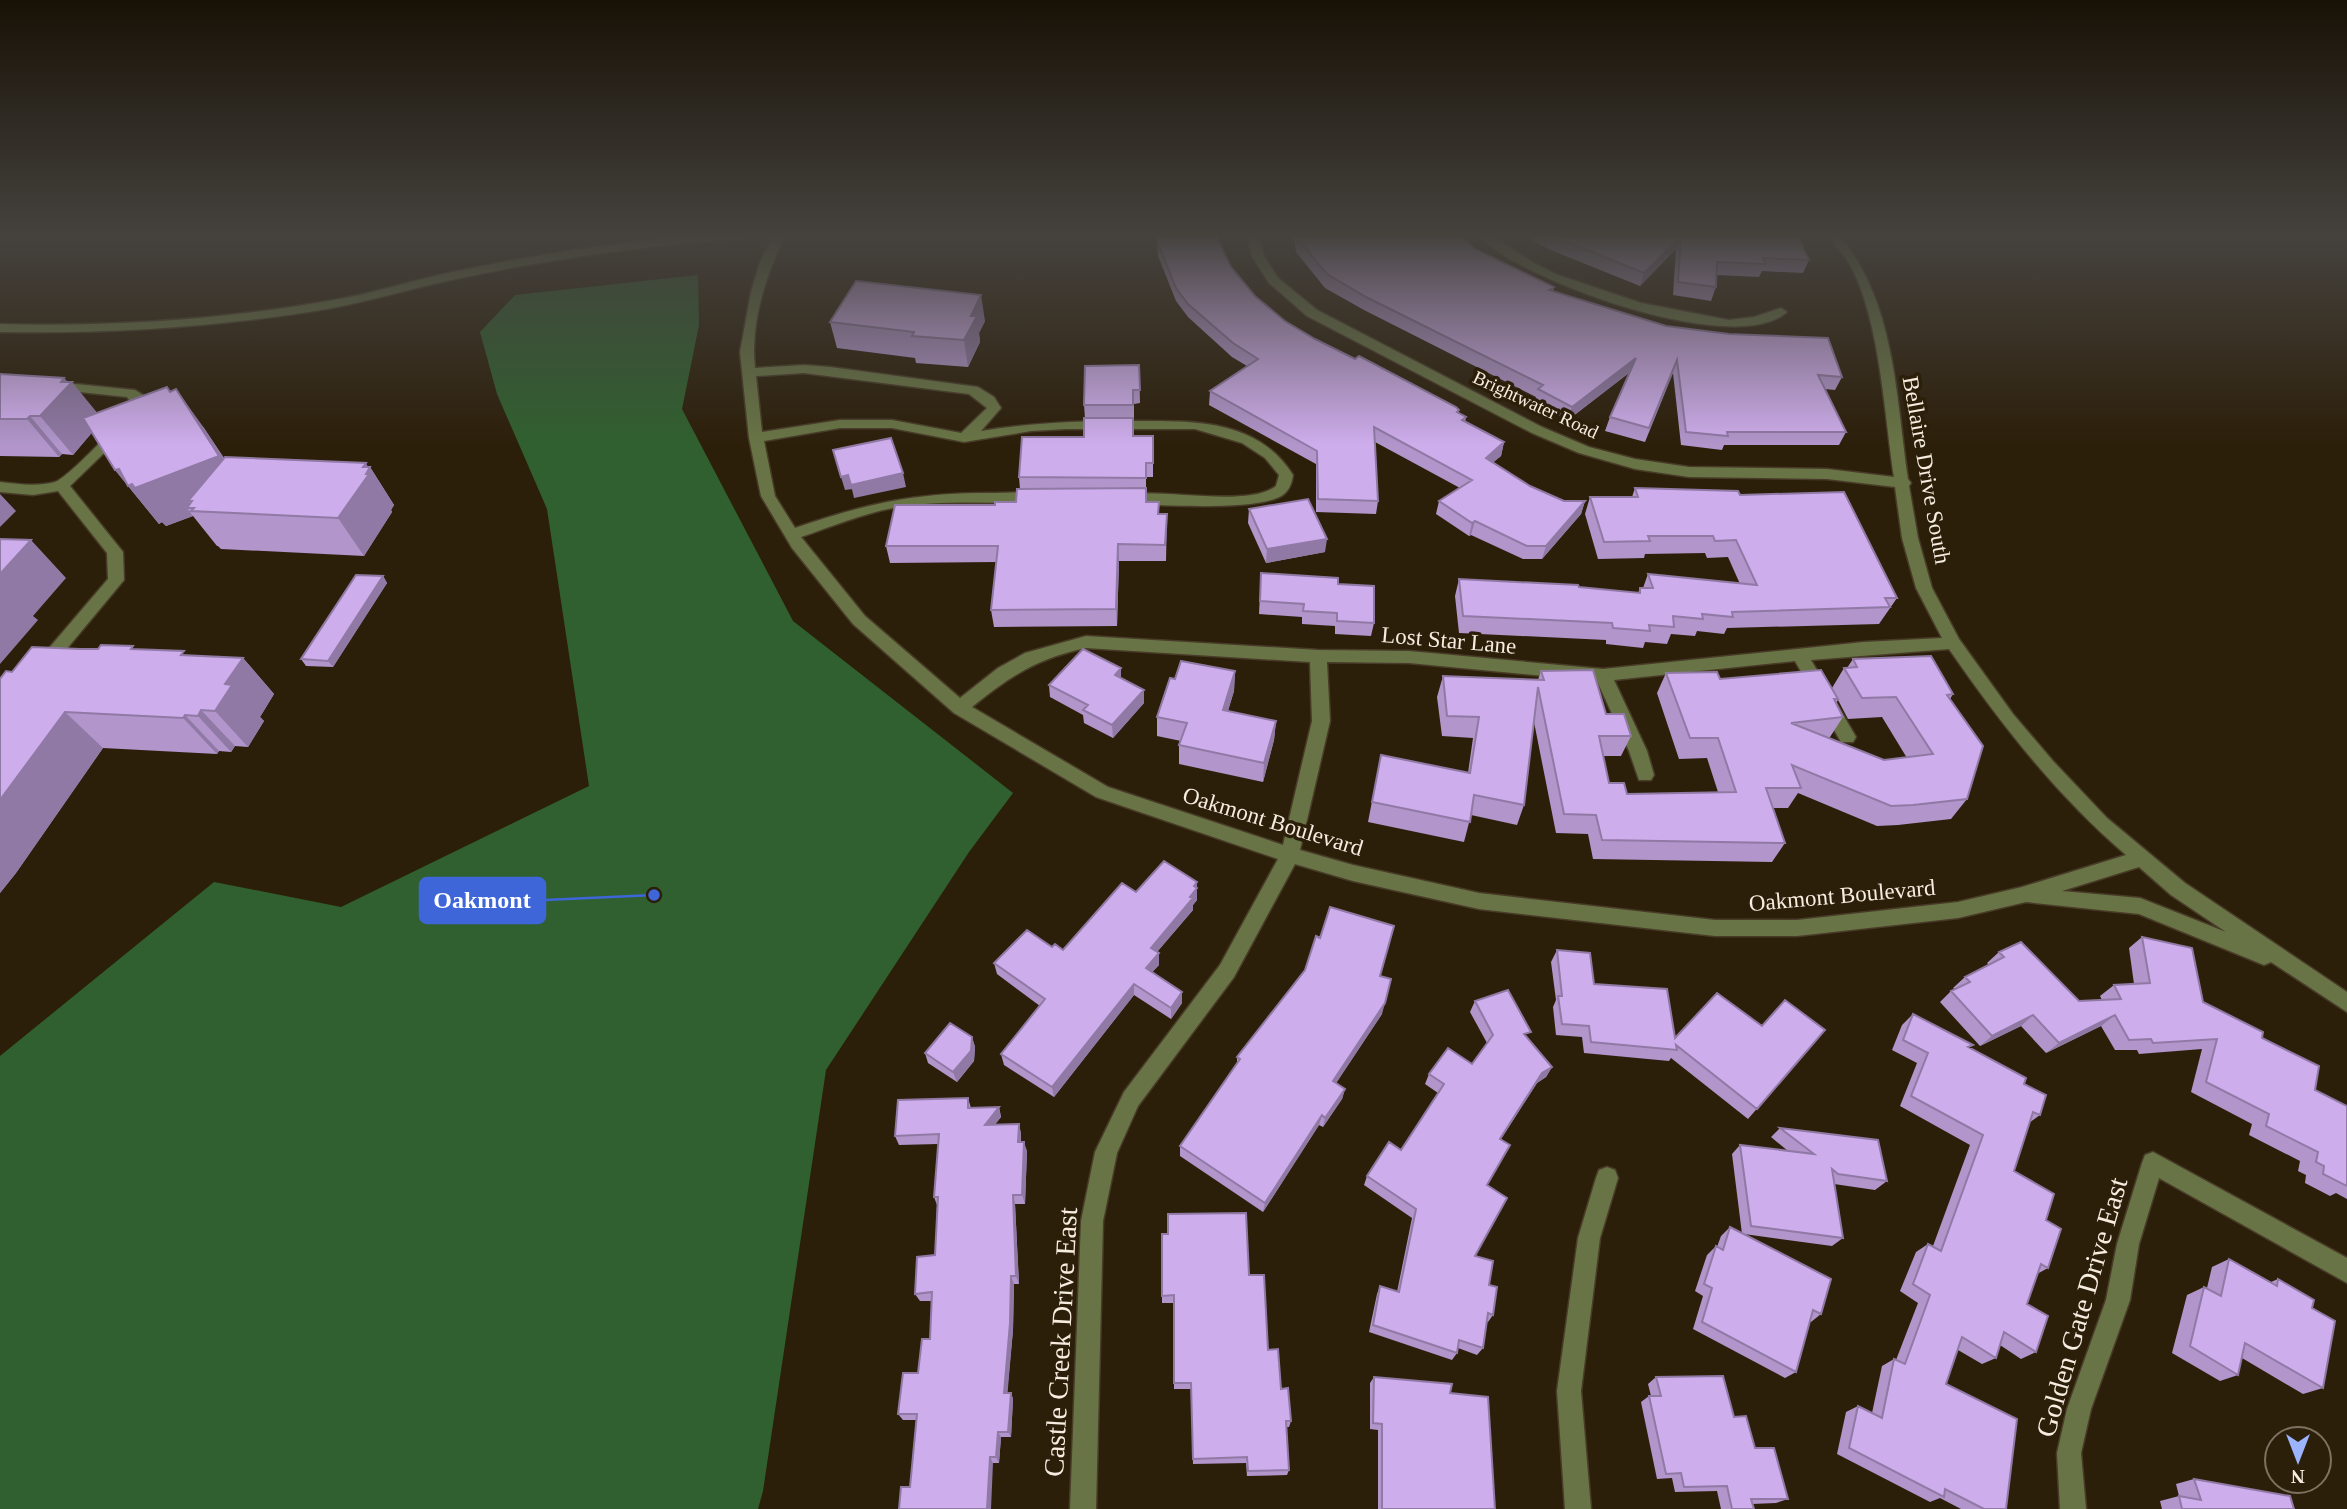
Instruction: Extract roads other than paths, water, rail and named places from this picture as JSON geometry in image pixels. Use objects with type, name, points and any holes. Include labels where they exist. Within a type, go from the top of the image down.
[{"type":"street","points":[[0,328],[174,326],[328,304]]},
{"type":"street","name":"Oakmont Boulevard","points":[[755,304],[747,352],[756,438],[768,496],[792,535],[859,620],[960,708],[1102,792],[1290,855],[1353,873],[1479,901],[1715,928],[1797,928],[1958,910],[2022,895],[2142,858]]},
{"type":"street","name":"Brightwater Road","points":[[1302,304],[1312,313],[1537,430],[1584,450],[1635,464],[1689,472],[1828,474],[1904,483]]},
{"type":"street","points":[[1634,304],[1727,324],[1761,320],[1781,312]]},
{"type":"street","name":"Bellaire Drive South","points":[[1872,304],[1877,318],[1904,483],[1910,538],[1924,588],[1953,643],[2007,719],[2101,823],[2178,889],[2347,1003]]},
{"type":"street","points":[[749,372],[804,369],[973,390],[989,400],[994,408],[988,417],[964,438]]},
{"type":"street","points":[[0,487],[33,489],[62,486],[129,421],[140,405],[138,398],[130,393],[40,385]]},
{"type":"street","points":[[756,438],[840,424],[892,424],[964,438],[1031,427],[1066,425],[1211,427],[1239,436],[1274,456],[1286,475],[1285,484],[1278,492],[1244,499],[1108,499]]},
{"type":"street","points":[[35,675],[116,580],[115,552],[62,486]]},
{"type":"street","points":[[792,535],[874,507],[912,501],[945,498],[1054,499]]},
{"type":"street","name":"Lost Star Lane","points":[[960,708],[1015,663],[1049,648],[1086,642],[1318,656],[1409,657],[1603,675],[1864,648],[1953,643]]},
{"type":"street","points":[[1800,655],[1847,737]]},
{"type":"street","name":"Castle Creek Drive East","points":[[1083,1509],[1092,1221],[1105,1152],[1131,1099],[1227,971],[1290,855],[1298,811],[1321,721],[1318,656]]},
{"type":"street","points":[[1603,675],[1638,751],[1645,775]]},
{"type":"street","points":[[2022,895],[2140,906],[2297,969]]},
{"type":"street","name":"Golden Gate Drive East","points":[[2073,1509],[2069,1453],[2076,1420],[2118,1300],[2128,1244],[2153,1163],[2347,1271]]},
{"type":"street","points":[[1578,1509],[1569,1391],[1589,1238],[1607,1178]]},
{"type":"place","name":"Oakmont","points":[[654,895]]}]
